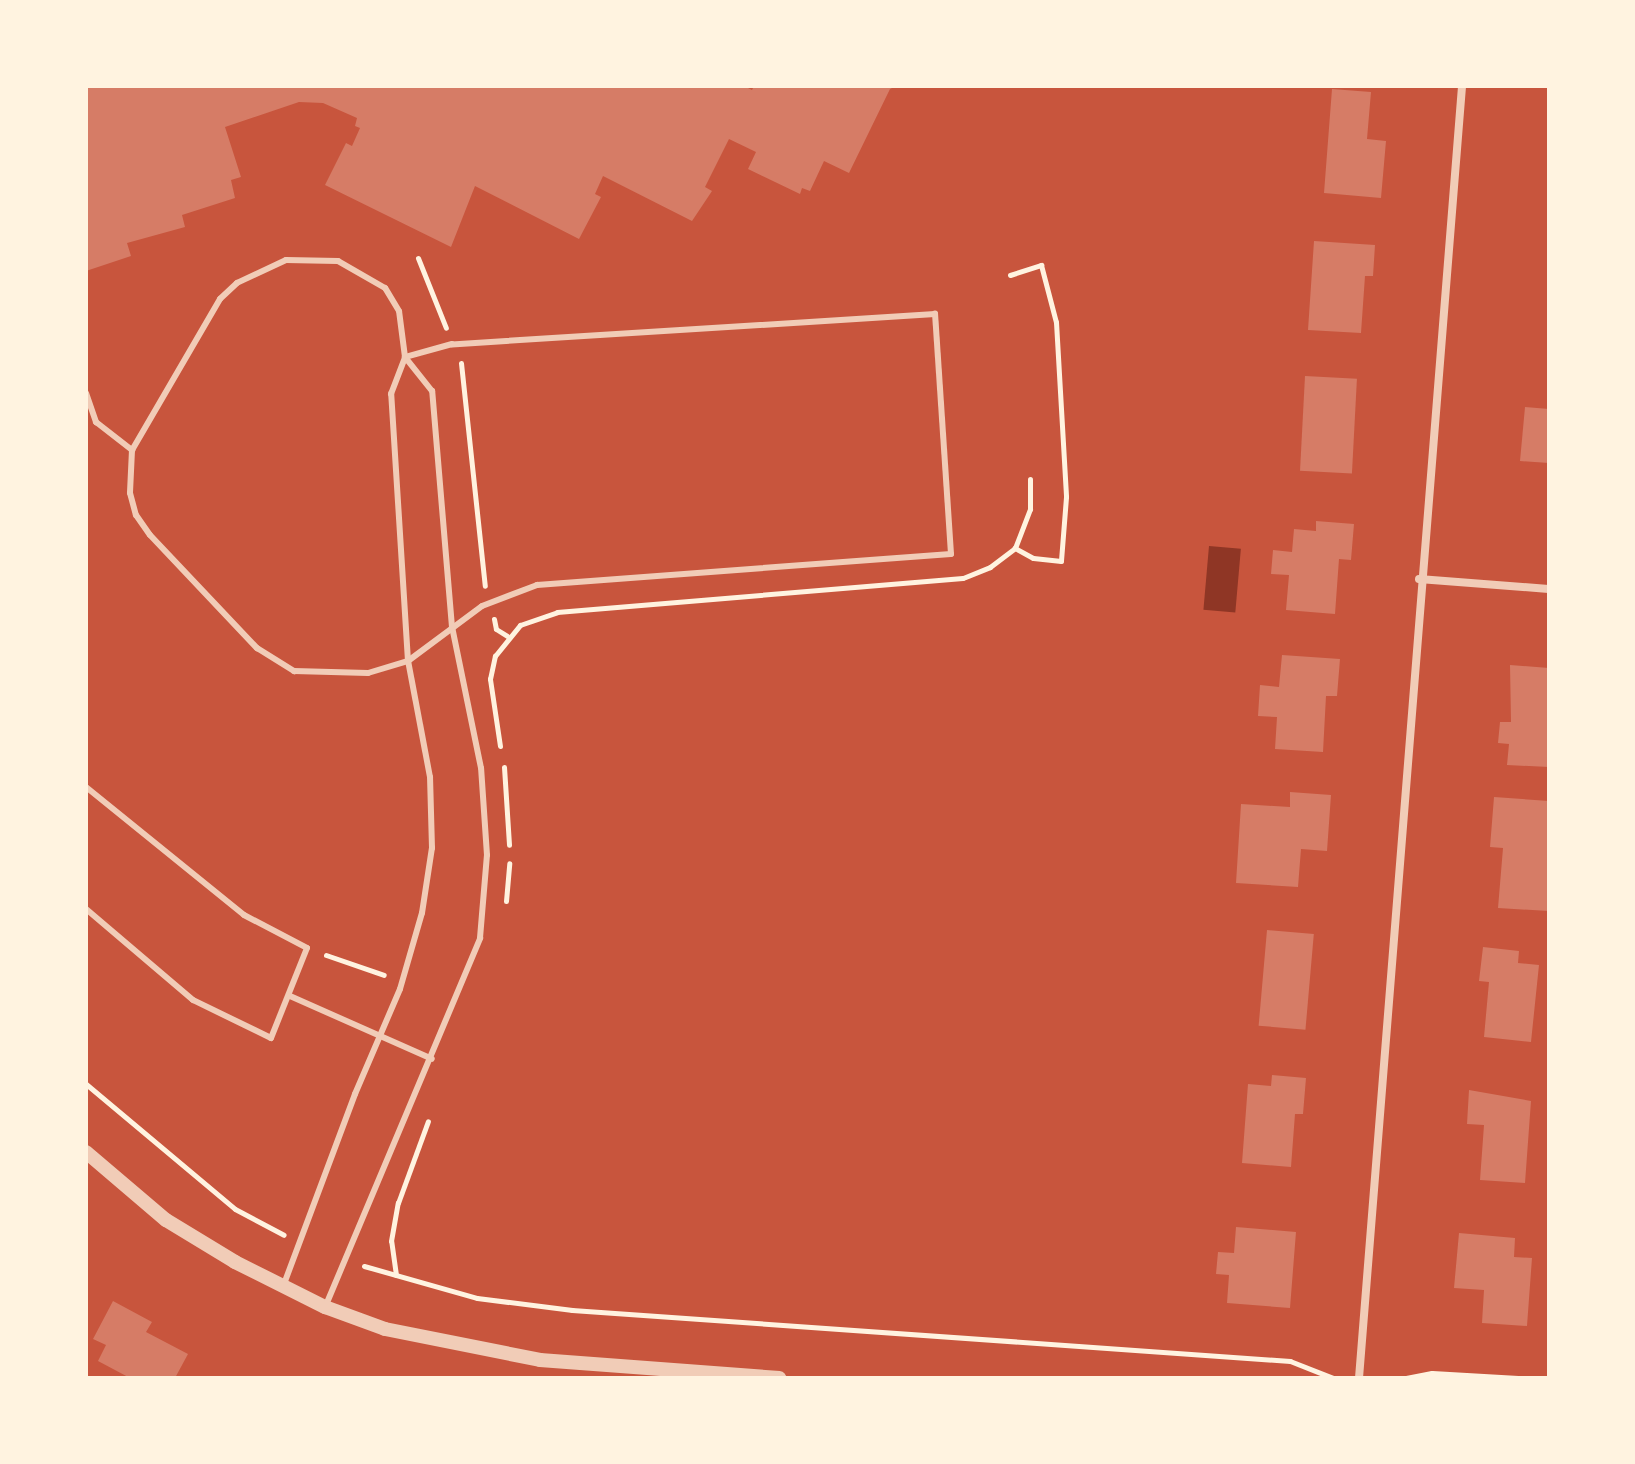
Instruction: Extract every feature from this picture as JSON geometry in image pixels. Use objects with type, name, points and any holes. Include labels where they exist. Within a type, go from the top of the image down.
[{"type":"street","points":[[1359,1378],[1419,579],[1462,86]]},
{"type":"street","points":[[1419,579],[1549,589]]},
{"type":"street","points":[[86,1152],[166,1220],[283,1288],[325,1307],[466,1348],[540,1360],[779,1378]]},
{"type":"lane","points":[[283,1288],[381,1034],[422,913],[432,848],[430,777],[408,661],[391,394],[405,357],[399,311],[385,288],[362,270],[338,261],[286,260],[248,276],[220,299],[132,450],[130,482],[136,515],[267,655],[294,671],[316,675],[368,673],[408,661],[490,602],[537,585],[951,554],[935,314],[452,344],[405,357]]},
{"type":"lane","points":[[325,1307],[342,1260],[432,1059],[480,938],[487,855],[481,768],[452,627],[432,391],[405,357]]},
{"type":"lane","points":[[86,393],[96,422],[132,450]]},
{"type":"lane","points":[[86,787],[244,915],[307,948],[271,1038],[193,1000],[86,909]]},
{"type":"lane","points":[[290,996],[432,1059]]},
{"type":"path","points":[[418,258],[465,371],[479,564],[496,629],[507,636]]},
{"type":"path","points":[[1010,275],[1041,265],[1056,322],[1066,497],[1061,561],[1033,558],[1015,548]]},
{"type":"path","points":[[504,910],[509,883],[507,787],[490,679],[495,656],[507,636],[530,620],[557,612],[963,578],[990,567],[1015,548],[1030,509],[1030,479]]},
{"type":"path","points":[[86,1084],[235,1209],[299,1243]]},
{"type":"path","points":[[396,1275],[391,1241],[398,1203],[433,1108]]},
{"type":"path","points":[[342,1260],[477,1298],[572,1310],[1290,1361],[1333,1378]]},
{"type":"path","points":[[1406,1378],[1432,1373],[1518,1378]]},
{"type":"shaded area","points":[[1209,546],[1241,549],[1235,613],[1203,610]]},
{"type":"building","points":[[86,86],[744,86],[752,90],[754,86],[896,86],[890,89],[849,173],[824,161],[810,191],[802,188],[800,194],[748,169],[756,152],[729,139],[705,187],[712,191],[692,221],[603,176],[595,194],[601,197],[579,239],[475,186],[451,247],[325,185],[346,143],[352,146],[360,128],[355,126],[357,118],[323,103],[299,102],[225,127],[241,177],[231,180],[235,198],[182,215],[185,227],[127,243],[131,256],[86,271]]},
{"type":"building","points":[[1332,89],[1371,92],[1367,139],[1386,141],[1381,198],[1324,193]]},
{"type":"building","points":[[1314,241],[1375,245],[1373,276],[1365,276],[1361,333],[1308,330]]},
{"type":"building","points":[[1305,376],[1357,379],[1352,474],[1300,471]]},
{"type":"building","points":[[1525,407],[1549,409],[1549,463],[1520,461]]},
{"type":"building","points":[[1316,521],[1354,524],[1351,560],[1339,559],[1335,614],[1286,610],[1289,575],[1271,574],[1273,550],[1292,552],[1294,529],[1316,531]]},
{"type":"building","points":[[1282,655],[1340,659],[1337,696],[1326,696],[1323,752],[1275,749],[1277,717],[1258,716],[1260,685],[1279,687]]},
{"type":"building","points":[[1510,665],[1549,668],[1549,767],[1507,765],[1509,744],[1498,743],[1500,722],[1511,722]]},
{"type":"building","points":[[1290,792],[1331,795],[1327,851],[1301,849],[1298,887],[1236,883],[1241,804],[1290,807]]},
{"type":"building","points":[[1494,797],[1549,801],[1549,911],[1498,908],[1503,848],[1490,847]]},
{"type":"building","points":[[1267,930],[1314,934],[1305,1030],[1259,1026]]},
{"type":"building","points":[[1483,947],[1519,951],[1518,963],[1539,965],[1531,1042],[1484,1037],[1489,982],[1479,981]]},
{"type":"building","points":[[1272,1075],[1306,1078],[1303,1114],[1295,1114],[1291,1167],[1242,1163],[1248,1084],[1271,1086]]},
{"type":"building","points":[[1469,1090],[1531,1101],[1525,1183],[1480,1180],[1484,1125],[1467,1124]]},
{"type":"building","points":[[1236,1227],[1296,1232],[1290,1308],[1227,1303],[1229,1275],[1216,1274],[1218,1252],[1234,1253]]},
{"type":"building","points":[[1459,1233],[1515,1238],[1514,1257],[1532,1258],[1527,1326],[1482,1323],[1484,1290],[1454,1288]]},
{"type":"building","points":[[113,1301],[152,1322],[146,1332],[188,1354],[175,1378],[130,1378],[98,1361],[106,1345],[93,1339]]}]
